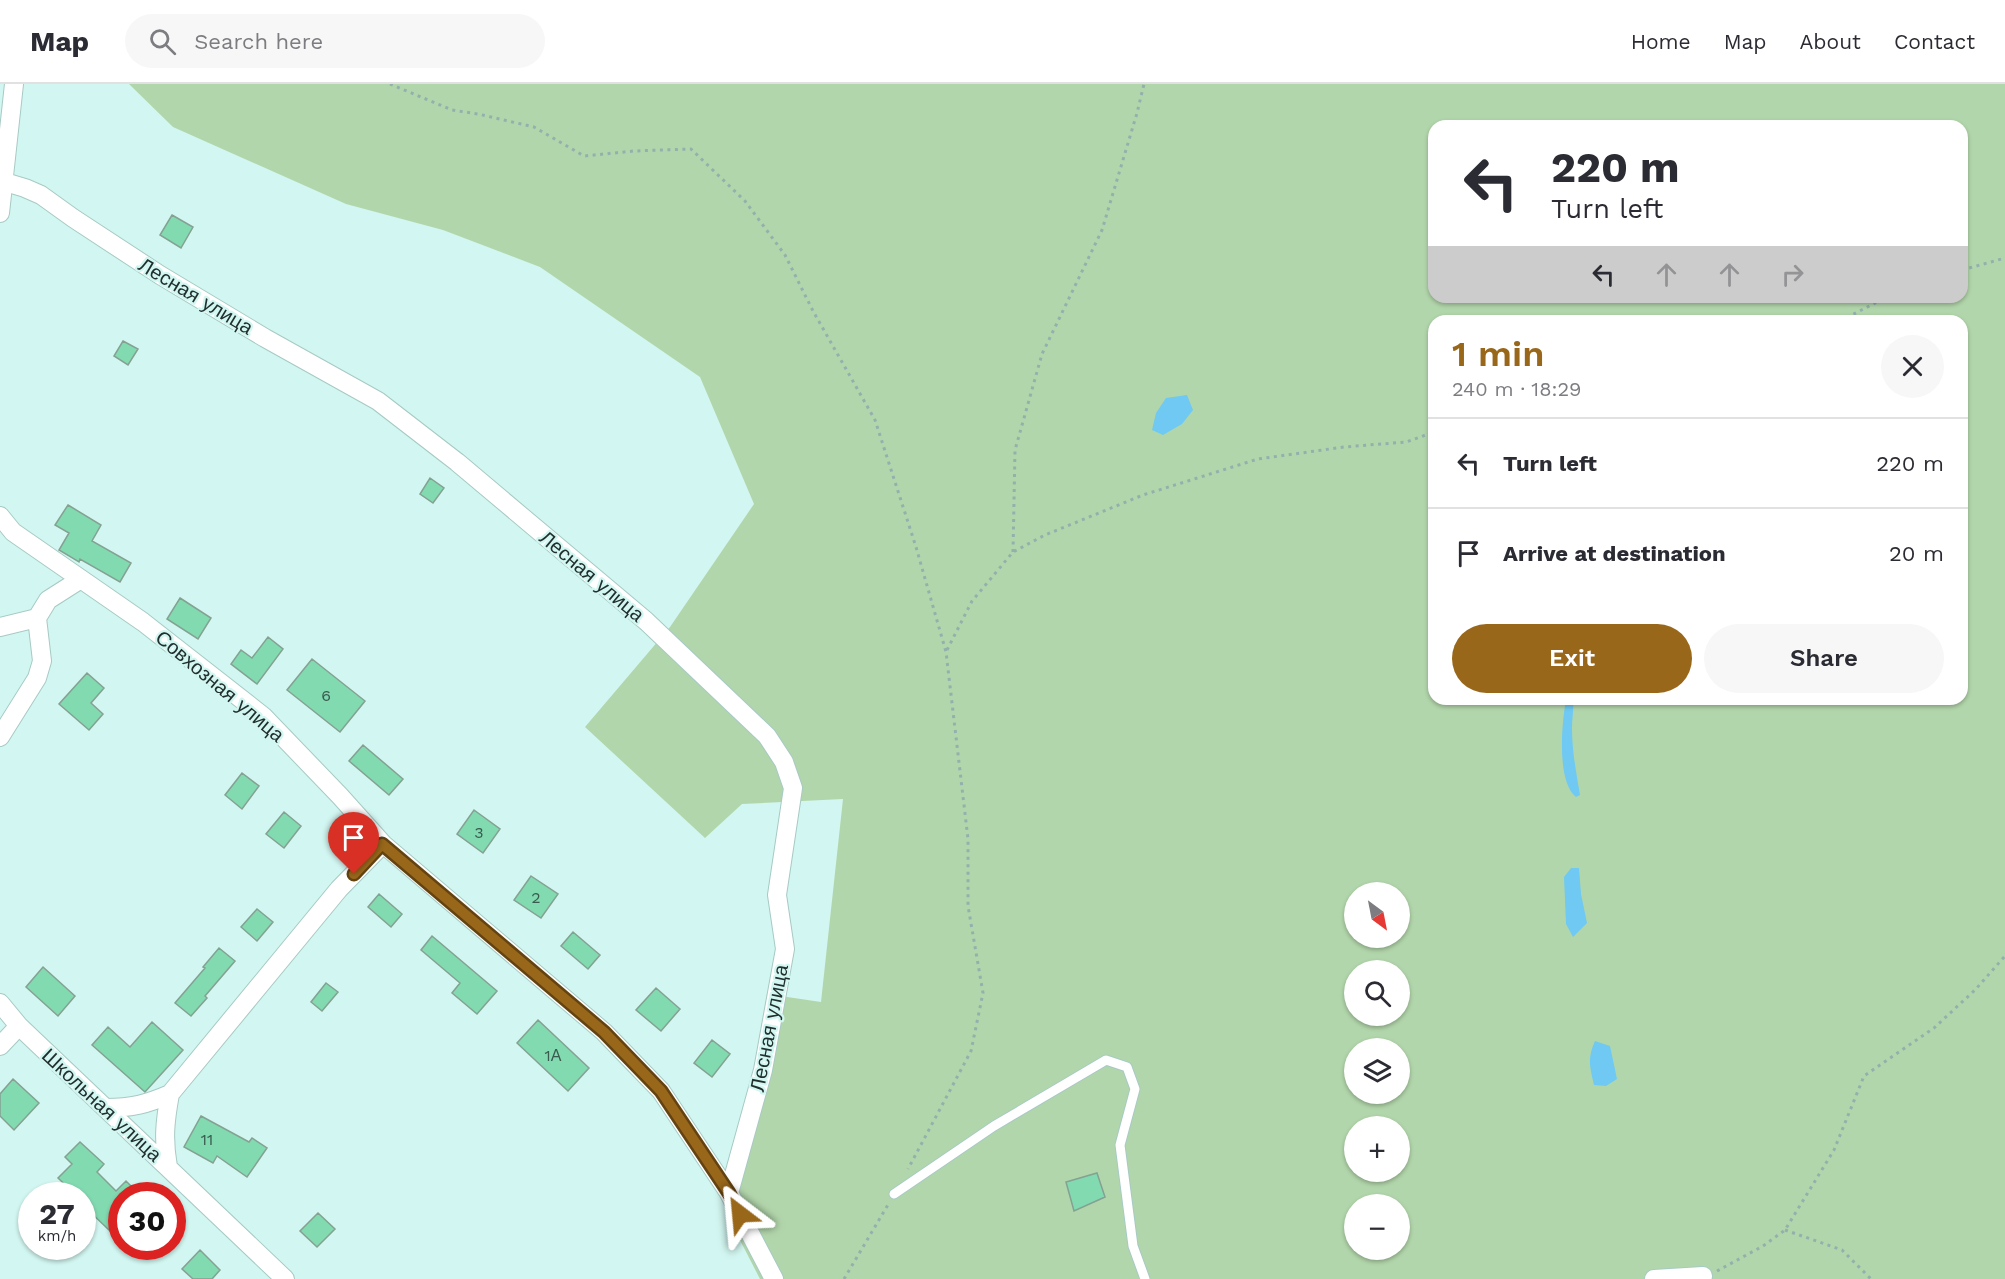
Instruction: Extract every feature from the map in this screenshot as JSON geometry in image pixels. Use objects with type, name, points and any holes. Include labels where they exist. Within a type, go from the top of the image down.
[{"type":"street","points":[[0,213],[14,84]]},
{"type":"street","name":"Лесная улица","points":[[5,182],[41,195],[160,275],[378,401],[457,462],[646,621],[767,736],[784,762],[793,788],[777,895],[785,949],[763,1070],[729,1193]]},
{"type":"street","name":"Совхозная улица","points":[[0,516],[13,532],[143,622],[263,716],[340,796],[382,844],[604,1032],[661,1091],[729,1193],[774,1279]]},
{"type":"street","points":[[0,737],[37,678],[40,669],[42,661],[37,618],[48,600],[81,579]]},
{"type":"street","points":[[0,627],[37,618]]},
{"type":"street","points":[[106,1108],[145,1105],[170,1094],[339,889],[382,844]]},
{"type":"street","name":"Школьная улица","points":[[0,1003],[19,1026],[285,1279]]},
{"type":"street","points":[[0,1047],[19,1026]]},
{"type":"street","points":[[168,1167],[164,1146],[164,1128],[170,1094]]},
{"type":"street","points":[[1654,1279],[1703,1276]]},
{"type":"lane","points":[[894,1194],[994,1126],[1106,1060],[1127,1068],[1135,1089],[1120,1145],[1133,1246],[1145,1279]]},
{"type":"path","points":[[390,84],[452,110],[534,127],[584,156],[691,149],[746,201],[785,255],[813,311],[875,420],[916,547],[946,652],[968,839],[968,906],[983,993],[971,1051],[907,1170]]},
{"type":"path","points":[[1012,552],[1015,450],[1042,354],[1102,230],[1144,84]]},
{"type":"path","points":[[1968,268],[2005,258]]},
{"type":"path","points":[[1852,315],[1875,303]]},
{"type":"path","points":[[946,652],[972,600],[1012,552],[1045,535],[1143,495],[1258,459],[1344,447],[1406,442],[1428,434]]},
{"type":"path","points":[[1703,1276],[1763,1246],[1785,1230],[1834,1150],[1864,1076],[1934,1028],[1975,990],[2005,956]]},
{"type":"path","points":[[844,1279],[894,1194]]},
{"type":"path","points":[[1785,1230],[1842,1250],[1871,1279]]},
{"type":"green space","points":[[129,84],[2005,84],[2005,1279],[760,1279],[725,1211],[733,1149],[755,1068],[767,994],[821,1002],[843,799],[742,804],[705,838],[585,727],[670,627],[754,504],[700,377],[540,267],[443,230],[346,204],[173,127]]},
{"type":"water","points":[[1187,395],[1193,410],[1182,424],[1163,435],[1152,430],[1156,413],[1166,398]]},
{"type":"water","points":[[1565,705],[1573,705],[1573,745],[1580,795],[1576,797],[1565,778],[1562,751]]},
{"type":"water","points":[[1571,868],[1579,868],[1587,923],[1573,937],[1566,924],[1564,877]]},
{"type":"water","points":[[1595,1041],[1610,1046],[1617,1079],[1606,1086],[1594,1085],[1591,1073],[1591,1053]]},
{"type":"building","points":[[172,215],[193,227],[181,248],[160,235]]},
{"type":"building","points":[[123,341],[138,349],[128,365],[114,356]]},
{"type":"building","points":[[430,478],[444,488],[433,503],[420,494]]},
{"type":"building","points":[[68,505],[101,525],[92,541],[131,563],[120,582],[59,550],[69,533],[55,525]]},
{"type":"building","points":[[180,598],[211,618],[198,639],[167,619]]},
{"type":"building","points":[[268,637],[283,649],[257,684],[231,664],[241,650],[252,658]]},
{"type":"building","points":[[312,659],[365,701],[340,732],[287,690]]},
{"type":"building","points":[[87,673],[104,688],[91,703],[103,714],[89,730],[59,704]]},
{"type":"building","points":[[363,745],[403,779],[389,795],[349,761]]},
{"type":"building","points":[[242,773],[259,786],[242,809],[225,795]]},
{"type":"building","points":[[474,810],[500,829],[483,853],[457,834]]},
{"type":"building","points":[[284,812],[301,826],[284,848],[266,834]]},
{"type":"building","points":[[531,876],[558,894],[541,918],[514,900]]},
{"type":"building","points":[[379,894],[402,914],[391,927],[368,907]]},
{"type":"building","points":[[257,909],[273,922],[257,941],[241,927]]},
{"type":"building","points":[[573,932],[600,955],[588,969],[561,946]]},
{"type":"building","points":[[432,936],[497,991],[477,1014],[452,993],[460,983],[421,950]]},
{"type":"building","points":[[219,948],[235,961],[191,1016],[175,1003]]},
{"type":"building","points":[[43,967],[75,996],[58,1016],[26,987]]},
{"type":"building","points":[[326,983],[338,992],[322,1011],[311,1002]]},
{"type":"building","points":[[656,988],[680,1009],[661,1031],[636,1010]]},
{"type":"building","points":[[538,1020],[589,1068],[568,1091],[517,1043]]},
{"type":"building","points":[[152,1022],[183,1050],[145,1092],[92,1045],[108,1027],[130,1047]]},
{"type":"building","points":[[712,1040],[730,1054],[712,1077],[694,1063]]},
{"type":"building","points":[[13,1079],[39,1103],[14,1130],[0,1116],[0,1094]]},
{"type":"building","points":[[201,1116],[249,1142],[252,1138],[267,1148],[247,1177],[217,1156],[213,1163],[184,1147]]},
{"type":"building","points":[[80,1142],[104,1164],[97,1172],[108,1183],[108,1229],[96,1218],[96,1182],[62,1182],[58,1178],[72,1164],[65,1157]]},
{"type":"building","points":[[1097,1173],[1105,1197],[1074,1211],[1066,1182]]},
{"type":"building","points":[[318,1213],[335,1229],[317,1247],[300,1231]]},
{"type":"building","points":[[200,1250],[220,1270],[212,1279],[193,1279],[182,1269]]},
{"type":"route","points":[[354,874],[382,844],[604,1032],[661,1091],[729,1193],[740,1214]]}]
